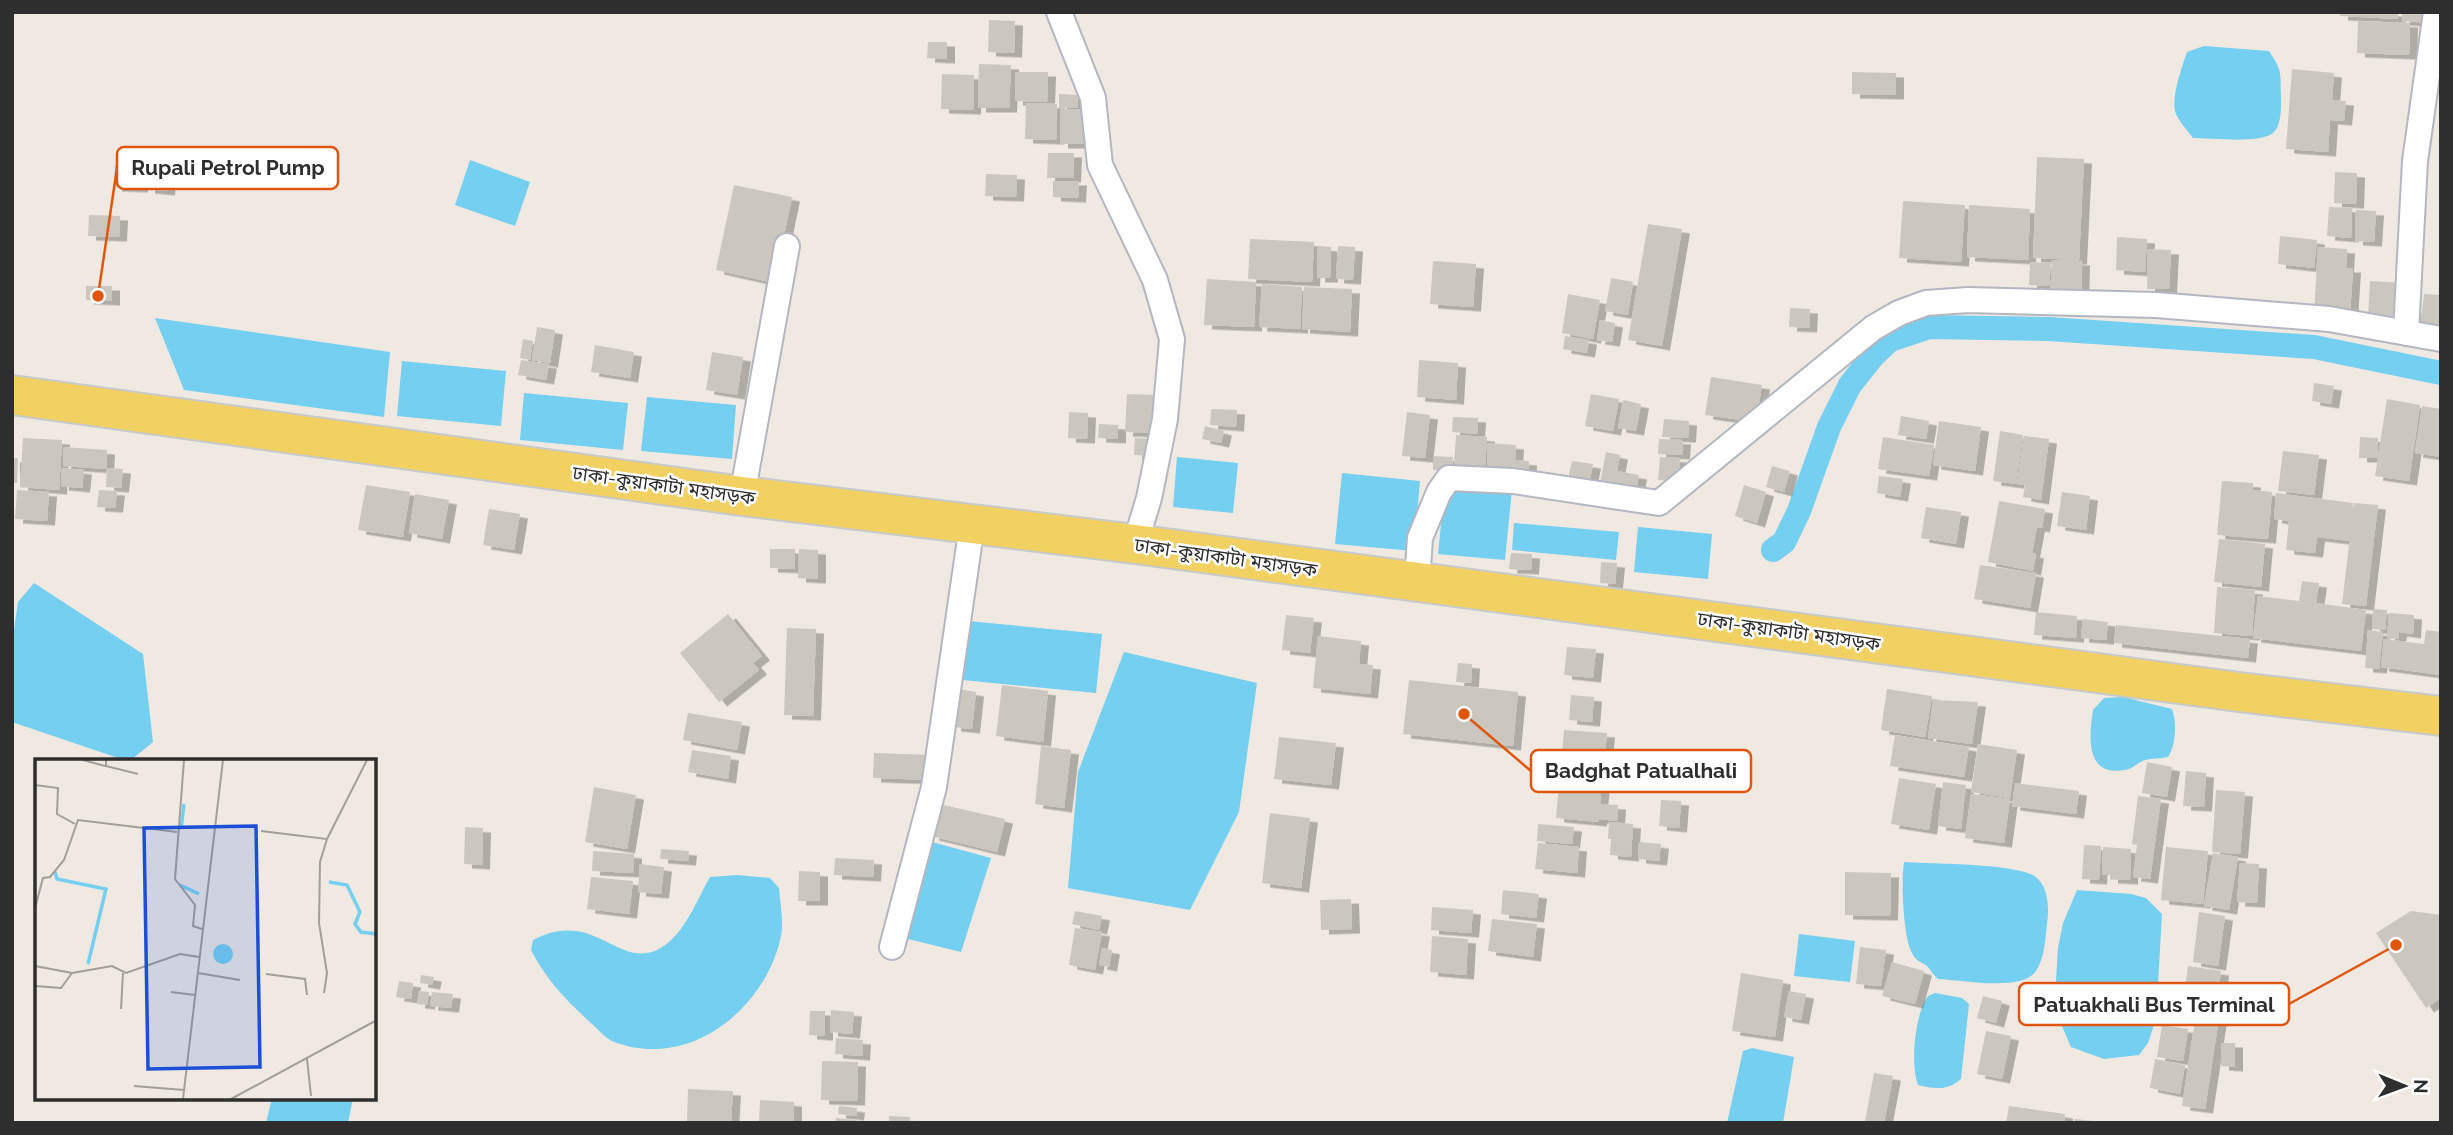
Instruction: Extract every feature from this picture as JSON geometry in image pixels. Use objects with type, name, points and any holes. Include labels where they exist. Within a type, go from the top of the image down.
[{"type":"main road","name":"ঢাকা-কুয়াকাটা মহাসড়ক","points":[[12,395],[742,496],[1135,544],[2441,716]]},
{"type":"street","points":[[1059,12],[1093,98],[1100,165],[1155,280],[1172,339],[1166,419],[1149,498],[1135,544]]},
{"type":"street","points":[[2406,332],[2415,162],[2436,12]]},
{"type":"street","points":[[742,496],[787,246]]},
{"type":"street","points":[[1417,583],[1420,538],[1438,492],[1449,478],[1513,481],[1659,503],[1873,328],[1899,313],[1926,303],[1968,300],[2156,305],[2329,319],[2441,339]]},
{"type":"street","points":[[892,947],[934,787],[972,525]]},
{"type":"water","points":[[2204,46],[2269,51],[2279,68],[2280,77],[2280,116],[2273,133],[2247,139],[2193,138],[2176,114],[2174,101],[2187,52]]},
{"type":"water","points":[[470,160],[530,182],[515,226],[455,205]]},
{"type":"water","points":[[155,318],[390,352],[384,417],[184,390]]},
{"type":"water","points":[[402,361],[506,371],[501,426],[397,416]]},
{"type":"water","points":[[524,393],[628,403],[623,450],[520,440]]},
{"type":"water","points":[[647,397],[736,405],[732,459],[641,451]]},
{"type":"water","points":[[1177,457],[1238,463],[1233,513],[1173,507]]},
{"type":"water","points":[[1342,473],[1420,481],[1414,551],[1335,544]]},
{"type":"water","points":[[1445,484],[1512,490],[1505,560],[1438,554]]},
{"type":"water","points":[[1514,523],[1619,532],[1616,560],[1512,550]]},
{"type":"water","points":[[1638,527],[1712,534],[1708,579],[1634,572]]},
{"type":"water","points":[[34,583],[143,654],[153,742],[132,759],[121,759],[12,722],[12,644],[18,602]]},
{"type":"water","points":[[968,621],[1102,634],[1096,693],[963,680]]},
{"type":"water","points":[[1124,652],[1257,683],[1239,812],[1190,910],[1068,888],[1078,772]]},
{"type":"water","points":[[2123,697],[2172,709],[2175,733],[2168,757],[2145,760],[2125,770],[2112,771],[2096,761],[2091,743],[2093,710],[2104,698]]},
{"type":"water","points":[[932,842],[991,858],[961,952],[900,937]]},
{"type":"water","points":[[1904,862],[2013,869],[2037,878],[2046,894],[2048,912],[2044,948],[2036,971],[2029,977],[2005,983],[1938,979],[1927,966],[1914,957],[1908,943],[1903,907]]},
{"type":"water","points":[[737,875],[770,878],[779,888],[781,936],[773,963],[759,988],[741,1009],[719,1028],[695,1041],[668,1048],[640,1048],[609,1040],[558,990],[531,950],[533,940],[543,935],[569,931],[599,938],[634,953],[657,950],[670,941],[682,927],[710,877]]},
{"type":"water","points":[[2077,890],[2131,894],[2146,898],[2162,914],[2156,1019],[2148,1043],[2139,1055],[2104,1059],[2071,1047],[2058,1017],[2058,948],[2063,923]]},
{"type":"water","points":[[1799,934],[1855,941],[1850,982],[1794,976]]},
{"type":"water","points":[[1935,993],[1962,998],[1969,1004],[1961,1079],[1951,1086],[1941,1088],[1918,1085],[1914,1065],[1915,1039],[1920,1015],[1928,996]]},
{"type":"water","points":[[1752,1048],[1794,1057],[1783,1123],[1727,1123],[1743,1051]]},
{"type":"water","points":[[272,1100],[353,1100],[348,1123],[266,1123]]},
{"type":"building","points":[[2340,12],[2398,12],[2398,19],[2340,16]]},
{"type":"building","points":[[2402,12],[2432,12],[2431,23],[2402,21]]},
{"type":"building","points":[[989,20],[1015,21],[1014,53],[988,52]]},
{"type":"building","points":[[2358,21],[2410,23],[2409,55],[2357,53]]},
{"type":"building","points":[[928,42],[947,42],[947,59],[927,58]]},
{"type":"building","points":[[979,64],[1011,65],[1009,108],[978,108]]},
{"type":"building","points":[[2292,69],[2334,73],[2332,100],[2346,101],[2344,121],[2330,120],[2328,152],[2286,149]]},
{"type":"building","points":[[1015,72],[1048,72],[1047,102],[1015,101]]},
{"type":"building","points":[[1852,72],[1896,73],[1896,95],[1852,94]]},
{"type":"building","points":[[942,74],[974,75],[973,110],[941,109]]},
{"type":"building","points":[[1059,94],[1078,95],[1078,108],[1059,108]]},
{"type":"building","points":[[1026,103],[1057,104],[1056,140],[1025,139]]},
{"type":"building","points":[[1061,109],[1089,109],[1089,144],[1060,144]]},
{"type":"building","points":[[1048,153],[1074,153],[1073,178],[1047,178]]},
{"type":"building","points":[[2037,157],[2084,159],[2079,260],[2033,258]]},
{"type":"building","points":[[115,165],[141,166],[140,188],[114,187]]},
{"type":"building","points":[[149,165],[169,167],[167,191],[147,189]]},
{"type":"building","points":[[2335,172],[2357,173],[2356,204],[2334,203]]},
{"type":"building","points":[[986,174],[1017,175],[1016,197],[985,196]]},
{"type":"building","points":[[1053,181],[1079,181],[1078,198],[1053,197]]},
{"type":"building","points":[[734,185],[792,197],[774,283],[716,270]]},
{"type":"building","points":[[1903,201],[1965,205],[1961,262],[1899,258]]},
{"type":"building","points":[[1969,205],[2030,209],[2028,260],[1967,257]]},
{"type":"building","points":[[2329,207],[2352,208],[2351,238],[2327,236]]},
{"type":"building","points":[[2356,210],[2376,211],[2374,242],[2355,241]]},
{"type":"building","points":[[89,215],[120,216],[119,237],[88,236]]},
{"type":"building","points":[[1648,224],[1682,229],[1662,346],[1628,340]]},
{"type":"building","points":[[2280,236],[2317,240],[2314,268],[2278,264]]},
{"type":"building","points":[[2117,237],[2147,239],[2145,272],[2116,270]]},
{"type":"building","points":[[1250,239],[1314,242],[1312,282],[1248,279]]},
{"type":"building","points":[[1318,246],[1331,247],[1330,278],[1317,278]]},
{"type":"building","points":[[1338,246],[1355,247],[1353,280],[1336,279]]},
{"type":"building","points":[[2318,247],[2347,249],[2346,268],[2353,268],[2350,315],[2314,313]]},
{"type":"building","points":[[2148,249],[2171,250],[2169,289],[2147,289]]},
{"type":"building","points":[[2052,260],[2082,261],[2081,301],[2050,300]]},
{"type":"building","points":[[1433,261],[1476,264],[1473,307],[1430,304]]},
{"type":"building","points":[[2030,262],[2051,263],[2049,286],[2029,285]]},
{"type":"building","points":[[1611,278],[1633,282],[1628,315],[1605,311]]},
{"type":"building","points":[[1207,279],[1256,282],[1254,327],[1204,325]]},
{"type":"building","points":[[2370,281],[2405,283],[2404,319],[2368,317]]},
{"type":"building","points":[[1262,284],[1302,287],[1300,329],[1259,327]]},
{"type":"building","points":[[86,286],[112,286],[112,301],[86,300]]},
{"type":"building","points":[[1304,287],[1352,289],[1350,332],[1302,329]]},
{"type":"building","points":[[1568,294],[1600,300],[1593,339],[1562,333]]},
{"type":"building","points":[[2424,294],[2441,295],[2441,329],[2414,328],[2415,312],[2422,313]]},
{"type":"building","points":[[1790,308],[1810,309],[1809,328],[1789,327]]},
{"type":"building","points":[[1600,320],[1615,323],[1612,342],[1597,340]]},
{"type":"building","points":[[537,327],[555,330],[550,363],[532,360]]},
{"type":"building","points":[[1565,336],[1589,340],[1587,353],[1563,349]]},
{"type":"building","points":[[523,339],[533,341],[530,360],[520,358]]},
{"type":"building","points":[[595,345],[634,352],[630,378],[591,372]]},
{"type":"building","points":[[712,352],[743,357],[737,395],[706,390]]},
{"type":"building","points":[[521,360],[549,364],[546,380],[518,375]]},
{"type":"building","points":[[1419,360],[1458,363],[1456,400],[1417,397]]},
{"type":"building","points":[[1711,377],[1762,385],[1756,422],[1705,415]]},
{"type":"building","points":[[2314,383],[2334,386],[2331,404],[2312,401]]},
{"type":"building","points":[[1127,394],[1154,395],[1153,433],[1125,432]]},
{"type":"building","points":[[1591,394],[1619,399],[1613,431],[1585,426]]},
{"type":"building","points":[[2387,399],[2420,405],[2409,481],[2375,476]]},
{"type":"building","points":[[1623,400],[1641,404],[1636,431],[1618,428]]},
{"type":"building","points":[[2422,406],[2441,409],[2441,457],[2415,453]]},
{"type":"building","points":[[1211,409],[1237,410],[1236,427],[1210,425]]},
{"type":"building","points":[[1069,412],[1088,413],[1087,439],[1068,438]]},
{"type":"building","points":[[1407,412],[1430,415],[1425,458],[1402,456]]},
{"type":"building","points":[[1901,416],[1929,421],[1926,439],[1898,435]]},
{"type":"building","points":[[1453,417],[1478,418],[1477,434],[1452,432]]},
{"type":"building","points":[[1664,419],[1689,421],[1688,438],[1662,437]]},
{"type":"building","points":[[1939,421],[1981,427],[1975,471],[1933,465]]},
{"type":"building","points":[[1099,424],[1118,425],[1118,439],[1098,438]]},
{"type":"building","points":[[1205,426],[1224,431],[1221,443],[1202,439]]},
{"type":"building","points":[[2000,431],[2023,435],[2016,484],[1993,481]]},
{"type":"building","points":[[1456,435],[1487,437],[1485,466],[1454,464]]},
{"type":"building","points":[[2024,436],[2049,439],[2041,500],[2023,497],[2025,485],[2017,484]]},
{"type":"building","points":[[1883,437],[1934,445],[1929,476],[1878,469]]},
{"type":"building","points":[[2360,437],[2378,438],[2377,458],[2359,458]]},
{"type":"building","points":[[23,438],[62,440],[59,490],[20,487]]},
{"type":"building","points":[[1135,438],[1151,439],[1150,456],[1134,455]]},
{"type":"building","points":[[1659,439],[1683,440],[1682,455],[1658,454]]},
{"type":"building","points":[[1488,443],[1516,445],[1515,460],[1529,461],[1528,476],[1515,475],[1515,468],[1487,467]]},
{"type":"building","points":[[64,447],[107,450],[106,469],[63,466]]},
{"type":"building","points":[[2283,451],[2319,455],[2314,495],[2278,491]]},
{"type":"building","points":[[1606,452],[1620,455],[1617,471],[1639,475],[1635,496],[1599,489]]},
{"type":"building","points":[[1433,456],[1453,457],[1452,471],[1433,470]]},
{"type":"building","points":[[1660,457],[1680,458],[1678,481],[1658,480]]},
{"type":"building","points":[[12,458],[18,458],[17,483],[12,483]]},
{"type":"building","points":[[1572,461],[1593,464],[1589,484],[1568,480]]},
{"type":"building","points":[[1772,466],[1790,471],[1784,492],[1766,487]]},
{"type":"building","points":[[62,468],[84,470],[82,488],[61,486]]},
{"type":"building","points":[[107,468],[123,469],[121,488],[106,487]]},
{"type":"building","points":[[1879,476],[1903,479],[1900,497],[1877,493]]},
{"type":"building","points":[[2222,481],[2253,483],[2253,490],[2272,492],[2268,539],[2217,535]]},
{"type":"building","points":[[366,485],[410,492],[403,537],[358,530]]},
{"type":"building","points":[[1744,485],[1766,492],[1757,523],[1735,516]]},
{"type":"building","points":[[17,490],[49,492],[47,521],[15,519]]},
{"type":"building","points":[[99,490],[117,491],[115,508],[97,507]]},
{"type":"building","points":[[2062,492],[2090,496],[2086,530],[2057,526]]},
{"type":"building","points":[[2276,493],[2353,503],[2349,541],[2317,537],[2315,553],[2286,550],[2289,521],[2274,519]]},
{"type":"building","points":[[415,494],[449,500],[442,539],[409,533]]},
{"type":"building","points":[[1999,501],[2045,509],[2042,528],[2037,527],[2032,553],[2036,554],[2033,571],[1988,562]]},
{"type":"building","points":[[2354,503],[2378,505],[2366,606],[2342,604]]},
{"type":"building","points":[[1926,507],[1961,512],[1956,544],[1921,538]]},
{"type":"building","points":[[489,509],[520,514],[514,550],[483,545]]},
{"type":"building","points":[[2219,539],[2265,544],[2261,587],[2214,582]]},
{"type":"building","points":[[770,549],[795,549],[795,569],[770,568]]},
{"type":"building","points":[[799,549],[818,550],[818,579],[798,578]]},
{"type":"building","points":[[1511,553],[1532,554],[1531,570],[1509,569]]},
{"type":"building","points":[[1601,562],[1617,563],[1615,584],[1600,583]]},
{"type":"building","points":[[1980,565],[2036,573],[2030,608],[1974,599]]},
{"type":"building","points":[[2302,581],[2319,583],[2316,603],[2366,610],[2361,651],[2253,638],[2258,596],[2299,601]]},
{"type":"building","points":[[2217,587],[2255,590],[2252,636],[2214,633]]},
{"type":"building","points":[[2373,609],[2387,610],[2385,630],[2372,629]]},
{"type":"building","points":[[2036,612],[2077,616],[2076,638],[2034,635]]},
{"type":"building","points":[[2389,613],[2414,615],[2413,634],[2399,632],[2398,639],[2387,638]]},
{"type":"building","points":[[728,614],[762,656],[753,663],[759,670],[719,702],[680,653]]},
{"type":"building","points":[[1286,615],[1314,618],[1310,653],[1282,650]]},
{"type":"building","points":[[2083,619],[2108,622],[2106,640],[2081,638]]},
{"type":"building","points":[[2116,625],[2250,639],[2248,658],[2114,643]]},
{"type":"building","points":[[787,628],[816,629],[813,716],[784,715]]},
{"type":"building","points":[[2368,630],[2383,632],[2379,669],[2365,668]]},
{"type":"building","points":[[2426,630],[2441,632],[2441,675],[2381,667],[2384,639],[2424,644]]},
{"type":"building","points":[[1318,636],[1361,641],[1359,664],[1373,665],[1370,694],[1313,688]]},
{"type":"building","points":[[1567,647],[1596,649],[1593,678],[1564,675]]},
{"type":"building","points":[[1458,663],[1472,664],[1471,683],[1456,682]]},
{"type":"building","points":[[1409,680],[1518,692],[1513,746],[1403,734]]},
{"type":"building","points":[[1002,685],[1048,691],[1043,742],[996,736]]},
{"type":"building","points":[[958,689],[976,692],[972,729],[953,727]]},
{"type":"building","points":[[1887,689],[1932,696],[1925,737],[1881,730]]},
{"type":"building","points":[[1571,695],[1594,697],[1592,722],[1569,720]]},
{"type":"building","points":[[1933,700],[1978,702],[1972,744],[1928,738]]},
{"type":"building","points":[[688,713],[742,722],[737,750],[683,740]]},
{"type":"building","points":[[1564,730],[1607,733],[1600,804],[1618,805],[1617,821],[1556,818]]},
{"type":"building","points":[[1895,735],[1969,747],[1964,777],[1890,766]]},
{"type":"building","points":[[1279,737],[1336,743],[1331,785],[1274,779]]},
{"type":"building","points":[[1978,744],[2017,750],[2010,798],[1971,792]]},
{"type":"building","points":[[1041,746],[1071,750],[1064,808],[1035,804]]},
{"type":"building","points":[[692,750],[731,756],[728,779],[688,772]]},
{"type":"building","points":[[874,753],[933,755],[932,780],[873,778]]},
{"type":"building","points":[[2147,762],[2172,767],[2167,797],[2142,793]]},
{"type":"building","points":[[2186,771],[2206,773],[2204,807],[2183,806]]},
{"type":"building","points":[[1899,778],[1936,784],[1929,830],[1891,824]]},
{"type":"building","points":[[1943,782],[1966,785],[1961,829],[1938,826]]},
{"type":"building","points":[[2015,783],[2079,791],[2076,814],[2012,806]]},
{"type":"building","points":[[594,787],[636,795],[627,849],[585,842]]},
{"type":"building","points":[[2216,790],[2245,792],[2240,854],[2212,852]]},
{"type":"building","points":[[1971,794],[2010,799],[2004,843],[1965,838]]},
{"type":"building","points":[[2138,796],[2161,799],[2150,879],[2133,877],[2137,845],[2132,844]]},
{"type":"building","points":[[1661,800],[1681,801],[1679,828],[1659,826]]},
{"type":"building","points":[[939,804],[1005,819],[997,852],[931,836]]},
{"type":"building","points":[[1270,813],[1310,818],[1301,888],[1262,883]]},
{"type":"building","points":[[1609,822],[1633,824],[1631,857],[1610,855]]},
{"type":"building","points":[[1538,824],[1574,827],[1572,844],[1537,841]]},
{"type":"building","points":[[465,827],[483,828],[482,865],[464,864]]},
{"type":"building","points":[[1639,842],[1661,844],[1659,861],[1638,859]]},
{"type":"building","points":[[1538,843],[1579,847],[1577,873],[1535,869]]},
{"type":"building","points":[[2084,845],[2101,846],[2099,880],[2082,879]]},
{"type":"building","points":[[2103,847],[2131,849],[2130,880],[2110,879],[2110,875],[2102,875]]},
{"type":"building","points":[[2166,847],[2208,851],[2203,904],[2161,900]]},
{"type":"building","points":[[661,849],[689,851],[688,861],[660,859]]},
{"type":"building","points":[[593,851],[634,854],[634,873],[592,871]]},
{"type":"building","points":[[2213,853],[2238,857],[2229,910],[2204,906]]},
{"type":"building","points":[[835,858],[874,860],[873,877],[834,875]]},
{"type":"building","points":[[2240,863],[2259,864],[2257,903],[2237,902]]},
{"type":"building","points":[[640,864],[664,867],[661,894],[638,892]]},
{"type":"building","points":[[799,871],[820,872],[820,901],[798,901]]},
{"type":"building","points":[[1845,872],[1891,873],[1890,916],[1845,915]]},
{"type":"building","points":[[591,877],[633,881],[629,914],[587,909]]},
{"type":"building","points":[[1503,890],[1539,894],[1536,918],[1501,914]]},
{"type":"building","points":[[1351,899],[1352,929],[1321,930],[1320,900]]},
{"type":"building","points":[[1432,907],[1473,910],[1471,933],[1431,930]]},
{"type":"building","points":[[1075,911],[1102,916],[1099,930],[1072,924]]},
{"type":"building","points":[[2411,911],[2441,915],[2441,998],[2426,1008],[2376,933]]},
{"type":"building","points":[[2199,912],[2225,916],[2218,966],[2193,962]]},
{"type":"building","points":[[1492,919],[1537,924],[1533,957],[1488,951]]},
{"type":"building","points":[[1075,928],[1102,932],[1095,970],[1069,965]]},
{"type":"building","points":[[1432,936],[1468,939],[1466,975],[1430,972]]},
{"type":"building","points":[[1860,947],[1886,950],[1881,986],[1856,984]]},
{"type":"building","points":[[1102,948],[1112,950],[1109,967],[1099,965]]},
{"type":"building","points":[[1892,962],[1924,971],[1915,1004],[1882,996]]},
{"type":"building","points":[[2188,966],[2221,971],[2217,1001],[2184,996]]},
{"type":"building","points":[[1741,973],[1783,980],[1775,1037],[1732,1031]]},
{"type":"building","points":[[421,975],[434,977],[432,985],[420,983]]},
{"type":"building","points":[[399,981],[413,983],[411,999],[396,997]]},
{"type":"building","points":[[419,991],[429,992],[427,1005],[417,1004]]},
{"type":"building","points":[[1789,991],[1806,994],[1801,1020],[1784,1017]]},
{"type":"building","points":[[432,992],[453,994],[451,1008],[430,1006]]},
{"type":"building","points":[[1983,996],[2002,1001],[1996,1023],[1977,1018]]},
{"type":"building","points":[[2198,1001],[2221,1005],[2205,1109],[2182,1106]]},
{"type":"building","points":[[831,1010],[854,1012],[852,1034],[830,1032]]},
{"type":"building","points":[[810,1011],[825,1011],[825,1036],[809,1035]]},
{"type":"building","points":[[2162,1025],[2188,1029],[2183,1061],[2157,1057]]},
{"type":"building","points":[[1986,1031],[2011,1036],[2002,1079],[1977,1074]]},
{"type":"building","points":[[836,1038],[863,1040],[862,1056],[835,1054]]},
{"type":"building","points":[[2221,1043],[2235,1043],[2235,1067],[2221,1066]]},
{"type":"building","points":[[2155,1059],[2185,1065],[2180,1094],[2150,1088]]},
{"type":"building","points":[[822,1061],[858,1062],[857,1101],[821,1100]]},
{"type":"building","points":[[1874,1073],[1893,1076],[1884,1123],[1865,1121]]},
{"type":"building","points":[[688,1089],[733,1091],[731,1123],[687,1123]]},
{"type":"building","points":[[760,1100],[794,1102],[794,1123],[759,1123]]},
{"type":"building","points":[[839,1106],[857,1108],[856,1116],[838,1114]]},
{"type":"building","points":[[2009,1106],[2065,1114],[2064,1123],[2006,1123]]},
{"type":"building","points":[[889,1116],[910,1117],[909,1123],[889,1123]]},
{"type":"building","points":[[836,1118],[857,1120],[856,1123],[835,1123]]},
{"type":"building","points":[[2075,1119],[2092,1121],[2092,1123],[2074,1123]]},
{"type":"waterway","points":[[1773,550],[1784,542],[1799,511],[1829,427],[1850,385],[1890,340],[1929,327],[2049,329],[2314,347],[2441,373]]},
{"type":"place","name":"Rupali Petrol Pump","points":[[98,296]]},
{"type":"place","name":"Badghat Patualhali","points":[[1464,714]]},
{"type":"place","name":"Patuakhali Bus Terminal","points":[[2396,945]]}]
